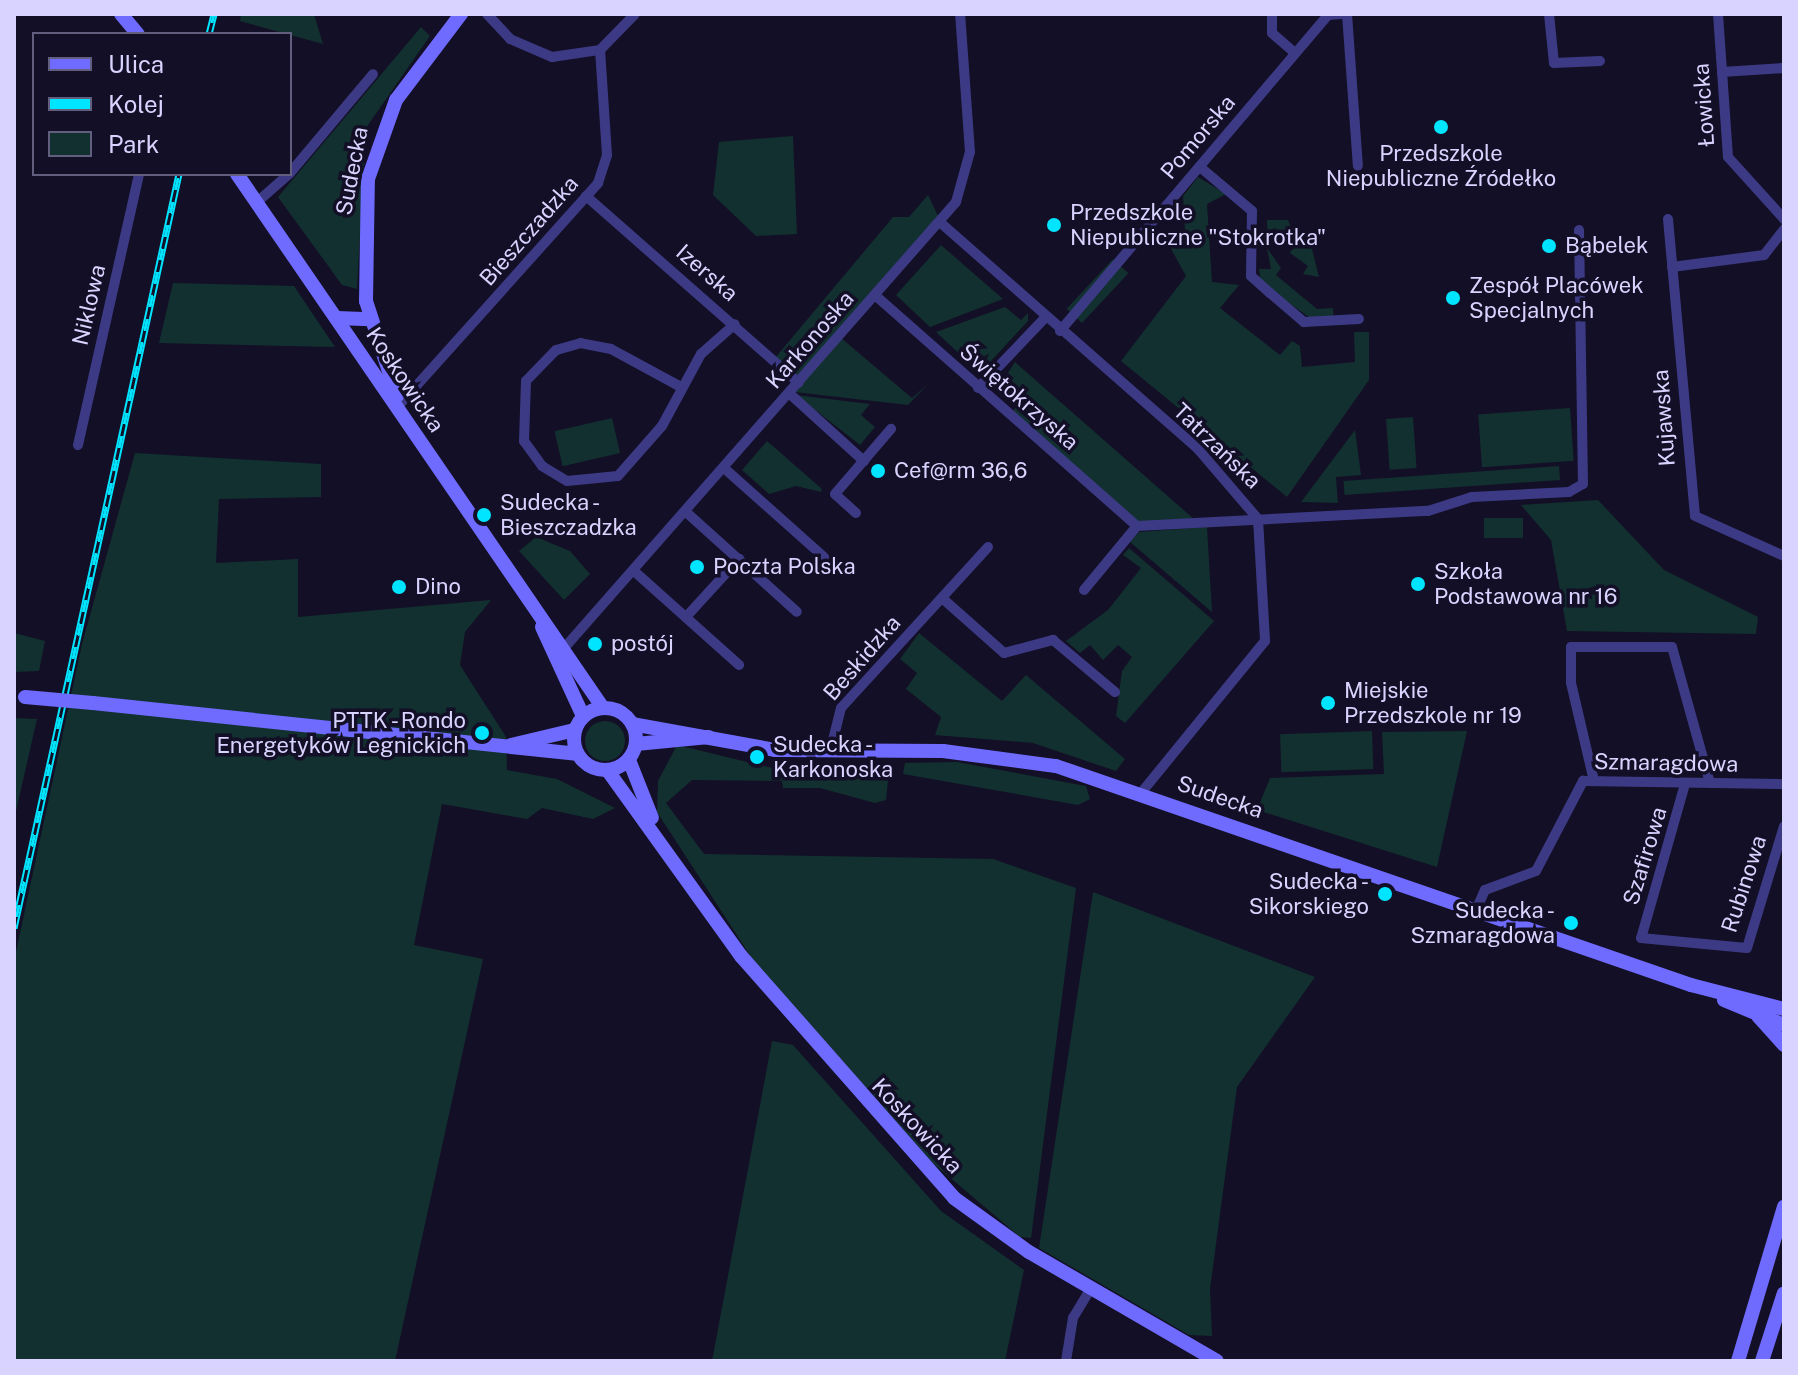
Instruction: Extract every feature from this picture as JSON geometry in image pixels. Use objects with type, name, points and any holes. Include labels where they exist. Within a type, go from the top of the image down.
[{"type":"street","points":[[121,14],[136,32]]},
{"type":"street","name":"Sudecka","points":[[400,404],[370,319],[362,240],[374,150],[410,75],[461,14]]},
{"type":"street","points":[[487,14],[529,51],[552,57],[600,50],[635,14]]},
{"type":"street","name":"Karkonoska","points":[[566,646],[942,224],[970,162],[960,14]]},
{"type":"street","points":[[1272,14],[1272,33],[1295,53]]},
{"type":"street","points":[[1344,14],[1358,166]]},
{"type":"street","name":"Pomorska","points":[[1060,331],[1328,15],[1344,14]]},
{"type":"street","points":[[1549,14],[1554,63],[1600,61]]},
{"type":"street","name":"Łowicka","points":[[1718,14],[1728,157],[1784,219]]},
{"type":"street","name":"Bieszczadzka","points":[[400,404],[586,196],[607,155],[600,50]]},
{"type":"street","points":[[1722,72],[1784,68]]},
{"type":"street","points":[[292,172],[373,74]]},
{"type":"street","points":[[1200,167],[1252,211],[1251,276],[1304,322],[1359,319]]},
{"type":"street","name":"Niklowa","points":[[78,445],[139,176]]},
{"type":"street","name":"Koskowicka","points":[[238,176],[400,404],[535,612],[583,716]]},
{"type":"street","points":[[256,203],[288,176]]},
{"type":"street","name":"Izerska","points":[[586,196],[799,383]]},
{"type":"street","name":"Kujawska","points":[[1668,219],[1695,516],[1784,556]]},
{"type":"street","name":"Tatrzańska","points":[[942,224],[1044,319],[1198,449],[1258,519],[1265,641],[1141,793]]},
{"type":"street","points":[[1672,267],[1764,255],[1784,229]]},
{"type":"street","points":[[1084,590],[1137,526],[1428,511],[1472,497],[1569,492],[1583,484],[1579,230]]},
{"type":"street","name":"Świętokrzyska","points":[[876,296],[1137,526]]},
{"type":"street","points":[[337,318],[370,319]]},
{"type":"street","points":[[978,388],[1044,319]]},
{"type":"street","points":[[681,387],[611,349],[581,343],[556,350],[526,381],[524,441],[542,466],[565,480],[611,480],[636,461],[681,387],[701,354],[735,324]]},
{"type":"street","points":[[790,394],[864,461]]},
{"type":"street","points":[[856,513],[835,494],[891,429]]},
{"type":"street","points":[[724,468],[824,557]]},
{"type":"street","points":[[686,512],[797,612]]},
{"type":"street","name":"Beskidzka","points":[[830,752],[837,714],[988,547]]},
{"type":"street","points":[[686,617],[739,559]]},
{"type":"street","points":[[634,571],[739,665]]},
{"type":"street","points":[[942,598],[1004,653],[1053,640],[1115,692]]},
{"type":"street","name":"Koskowicka","points":[[535,612],[566,646],[603,708]]},
{"type":"street","points":[[1594,781],[1571,683],[1571,647],[1672,647],[1710,783]]},
{"type":"street","points":[[19,697],[491,749],[576,754],[608,771],[629,760],[636,744],[632,724],[603,708],[583,716],[575,730],[576,754]]},
{"type":"street","name":"Sudecka","points":[[632,724],[830,752],[1020,759],[1141,793],[1756,1008],[1784,1025]]},
{"type":"street","points":[[491,749],[575,730]]},
{"type":"street","name":"Sudecka","points":[[636,744],[717,737]]},
{"type":"street","name":"Koskowicka","points":[[629,760],[660,837]]},
{"type":"street","name":"Koskowicka","points":[[608,771],[660,837],[741,956],[918,1163],[987,1224],[1217,1361]]},
{"type":"street","name":"Szmaragdowa","points":[[1476,910],[1485,890],[1536,871],[1575,785],[1594,781],[1784,784]]},
{"type":"street","name":"Szafirowa","points":[[1641,938],[1685,784]]},
{"type":"street","name":"Rubinowa","points":[[1641,938],[1747,948],[1784,826]]},
{"type":"street","points":[[1784,999],[1756,1008],[1784,1045]]},
{"type":"street","name":"Sudecka","points":[[1756,1008],[1784,1009]]},
{"type":"street","points":[[1738,1361],[1784,1207]]},
{"type":"street","points":[[1066,1361],[1073,1318],[1091,1288]]},
{"type":"street","points":[[1762,1361],[1784,1293]]},
{"type":"green space","points":[[241,14],[314,14],[323,44],[292,35],[292,32],[280,32],[240,21]]},
{"type":"green space","points":[[421,27],[430,36],[359,138],[365,143],[357,289],[342,285],[278,197]]},
{"type":"green space","points":[[793,136],[797,234],[756,236],[713,195],[719,142]]},
{"type":"green space","points":[[1198,177],[1226,194],[1207,204],[1212,282],[1239,285],[1220,308],[1280,355],[1292,341],[1300,346],[1302,367],[1355,362],[1354,332],[1369,332],[1369,380],[1287,497],[1121,361],[1186,276],[1171,249],[1185,230],[1183,196]]},
{"type":"green space","points":[[928,195],[942,224],[799,380],[775,358],[893,217],[909,217]]},
{"type":"green space","points":[[1267,220],[1288,220],[1295,238],[1316,230],[1320,240],[1310,241],[1319,277],[1303,274],[1308,266],[1290,253],[1285,259],[1296,245],[1286,245],[1285,232],[1275,232],[1275,244],[1268,244]]},
{"type":"green space","points":[[941,245],[1003,299],[930,327],[896,295]]},
{"type":"green space","points":[[1267,248],[1281,268],[1276,275],[1317,309],[1333,308],[1334,325],[1320,325],[1261,283],[1259,269],[1271,269]]},
{"type":"green space","points":[[1113,259],[1128,273],[1082,323],[1067,309]]},
{"type":"green space","points":[[173,283],[294,286],[335,347],[159,343]]},
{"type":"green space","points":[[1005,307],[1021,320],[1028,313],[1028,321],[980,373],[936,332]]},
{"type":"green space","points":[[841,338],[912,398],[928,384],[908,405],[794,392]]},
{"type":"green space","points":[[1015,362],[1195,520],[1137,522],[1012,413],[1019,401],[1000,385]]},
{"type":"green space","points":[[796,395],[870,404],[861,415],[875,427],[860,445]]},
{"type":"green space","points":[[1570,408],[1574,461],[1482,467],[1478,414]]},
{"type":"green space","points":[[1413,417],[1417,468],[1390,470],[1386,419]]},
{"type":"green space","points":[[612,418],[620,453],[563,466],[555,431]]},
{"type":"green space","points":[[1355,430],[1361,475],[1336,477],[1338,503],[1301,502]]},
{"type":"green space","points":[[767,441],[822,489],[821,492],[796,486],[769,494],[742,470]]},
{"type":"green space","points":[[135,453],[321,464],[321,497],[219,499],[216,563],[298,559],[298,617],[491,600],[465,632],[460,665],[506,737],[507,770],[557,779],[615,808],[593,819],[542,808],[527,819],[442,804],[414,945],[483,959],[395,1361],[14,1361],[14,961],[82,644]]},
{"type":"green space","points":[[1559,466],[1560,480],[1345,495],[1344,481]]},
{"type":"green space","points":[[1598,500],[1664,570],[1758,617],[1756,634],[1567,631],[1551,540],[1521,505]]},
{"type":"green space","points":[[1484,518],[1523,518],[1523,538],[1484,538]]},
{"type":"green space","points":[[1207,527],[1212,612],[1130,542],[1139,532]]},
{"type":"green space","points":[[536,537],[570,551],[590,574],[564,600],[519,551]]},
{"type":"green space","points":[[1129,548],[1214,621],[1125,723],[1116,716],[1122,671],[1132,657],[1118,645],[1103,660],[1090,645],[1080,653],[1066,641],[1108,610],[1141,568],[1123,555]]},
{"type":"green space","points":[[14,633],[45,641],[39,671],[14,672]]},
{"type":"green space","points":[[919,633],[1002,701],[1026,675],[1125,759],[1116,771],[1033,743],[935,735],[941,717],[906,689],[917,673],[900,659]]},
{"type":"green space","points":[[14,718],[37,719],[14,820]]},
{"type":"green space","points":[[605,721],[619,727],[625,741],[619,755],[605,761],[591,755],[585,741],[591,727]]},
{"type":"green space","points":[[1372,731],[1373,769],[1281,772],[1280,734]]},
{"type":"green space","points":[[1467,731],[1437,867],[1257,810],[1270,778],[1384,774],[1382,732]]},
{"type":"green space","points":[[677,745],[776,769],[889,771],[886,800],[875,803],[820,788],[783,788],[782,781],[692,780],[666,803],[704,854],[993,859],[1076,888],[1031,1238],[1020,1237],[934,1164],[753,960],[657,812],[658,781]]},
{"type":"green space","points":[[957,762],[1086,786],[1090,799],[1078,805],[903,774],[905,763]]},
{"type":"green space","points":[[1093,892],[1315,977],[1237,1087],[1210,1289],[1212,1336],[1189,1335],[1039,1248]]},
{"type":"green space","points":[[772,1041],[793,1045],[941,1211],[1024,1270],[1005,1361],[712,1361]]},
{"type":"railway","points":[[210,32],[214,14]]},
{"type":"railway","points":[[14,928],[179,176]]},
{"type":"place","name":"Przedszkole Niepubliczne Źródełko","points":[[1441,127]]},
{"type":"place","name":"Przedszkole Niepubliczne \"Stokrotka\"","points":[[1054,225]]},
{"type":"place","name":"Bąbelek","points":[[1549,246]]},
{"type":"place","name":"Zespół Placówek Specjalnych","points":[[1453,298]]},
{"type":"place","name":"Cef@rm 36,6","points":[[878,471]]},
{"type":"place","name":"Sudecka - Bieszczadzka","points":[[484,515]]},
{"type":"place","name":"Poczta Polska","points":[[697,567]]},
{"type":"place","name":"Szkoła Podstawowa nr 16","points":[[1418,584]]},
{"type":"place","name":"Dino","points":[[399,587]]},
{"type":"place","name":"postój","points":[[595,644]]},
{"type":"place","name":"Miejskie Przedszkole nr 19","points":[[1328,703]]},
{"type":"place","name":"PTTK - Rondo Energetyków Legnickich","points":[[482,733]]},
{"type":"place","name":"Sudecka - Karkonoska","points":[[757,757]]},
{"type":"place","name":"Sudecka - Sikorskiego","points":[[1385,894]]},
{"type":"place","name":"Sudecka - Szmaragdowa","points":[[1571,923]]}]
